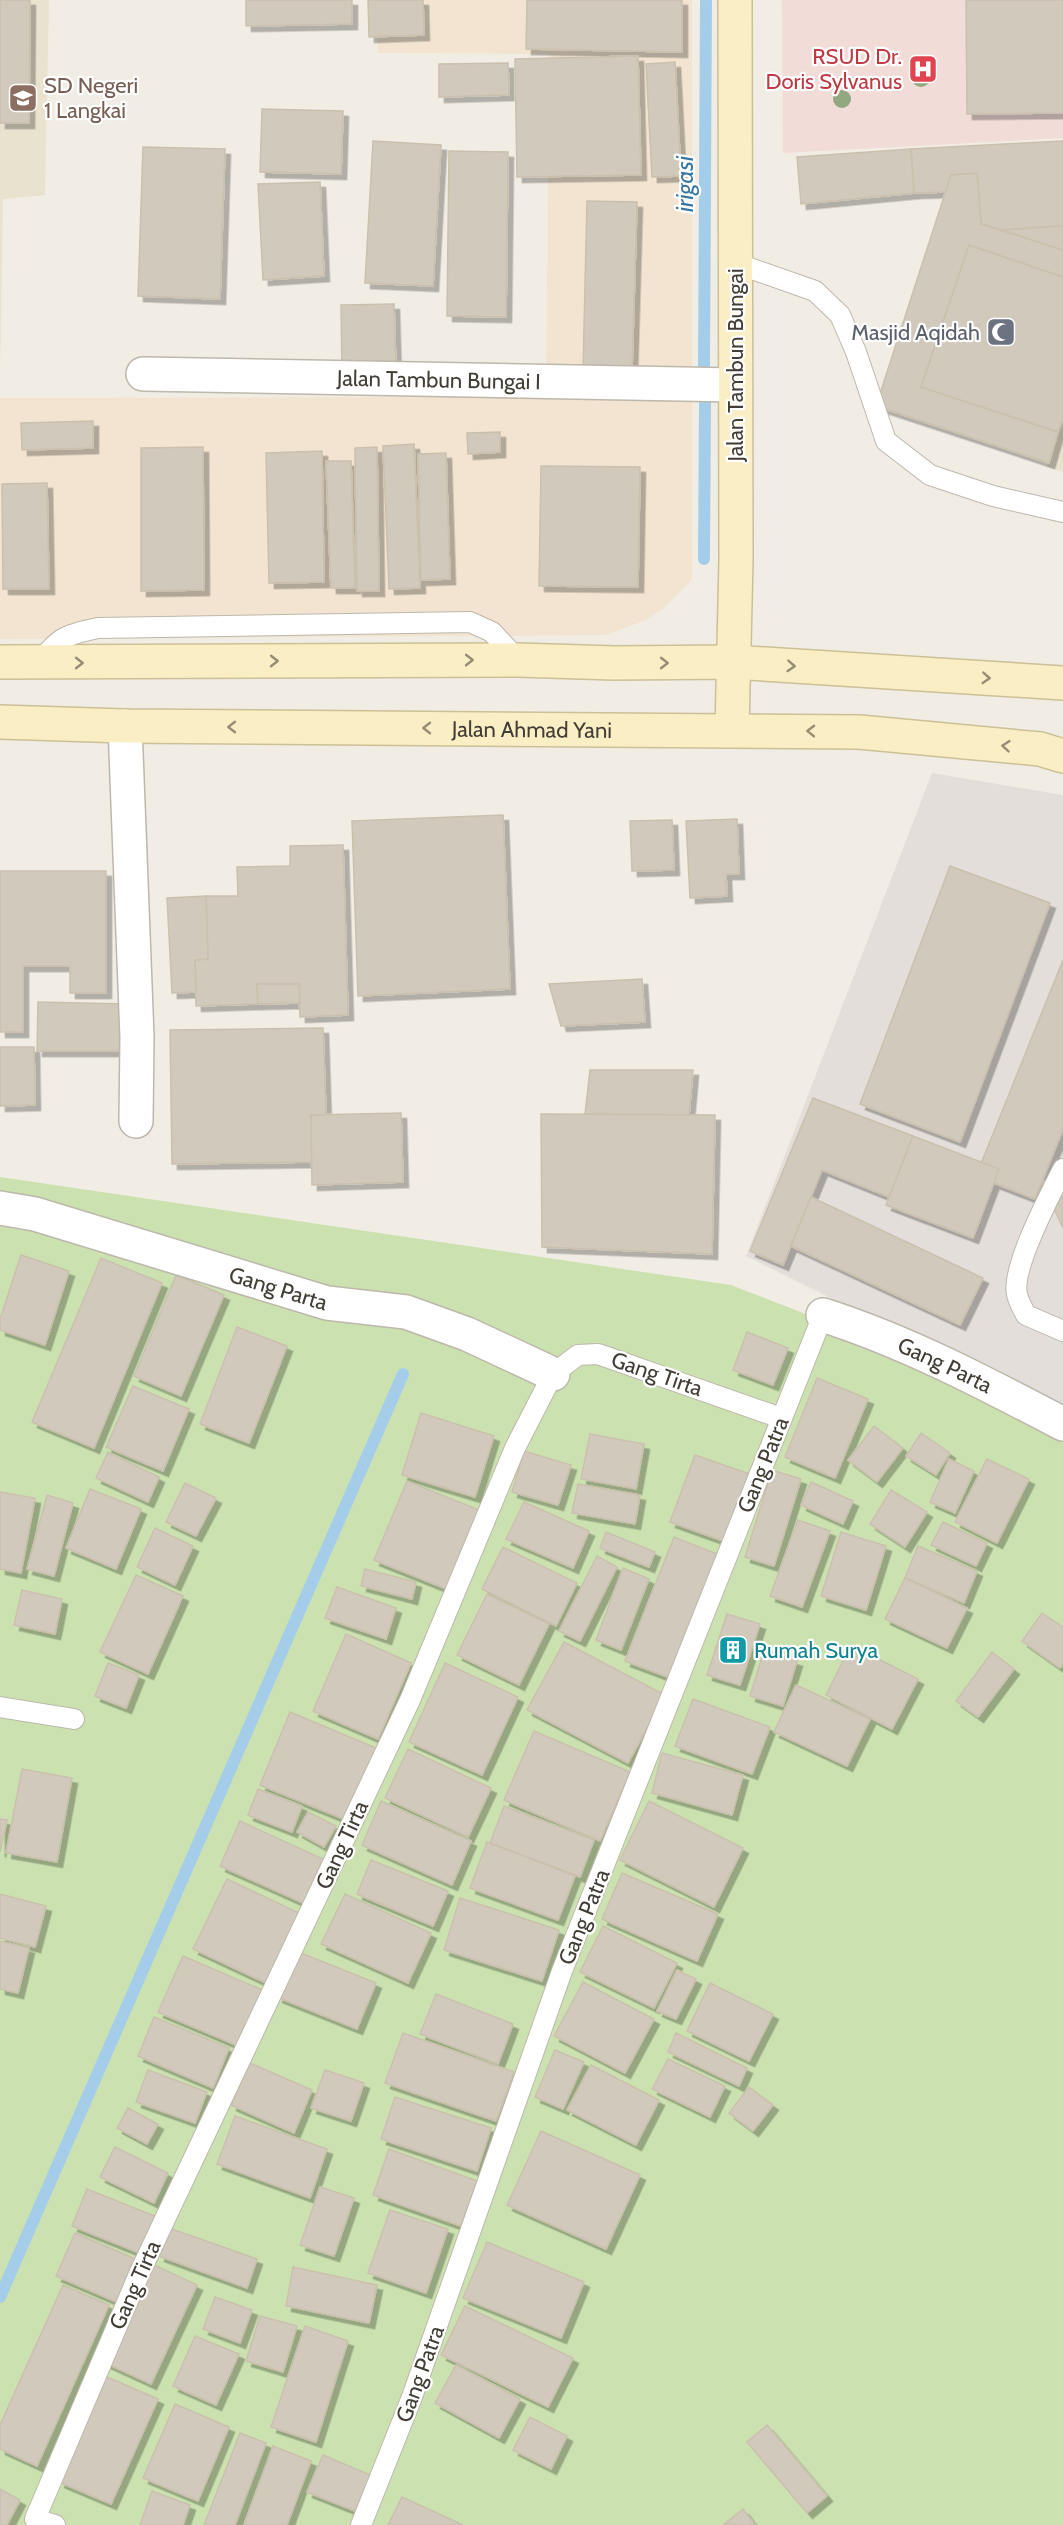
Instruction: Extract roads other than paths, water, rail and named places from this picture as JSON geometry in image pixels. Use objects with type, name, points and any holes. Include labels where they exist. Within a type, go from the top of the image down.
[{"type":"main road","name":"Jalan Tambun Bungai","points":[[732,730],[736,560],[735,0]]},
{"type":"main road","points":[[0,662],[519,660],[614,663],[733,662],[1063,683]]},
{"type":"main road","name":"Jalan Ahmad Yani","points":[[0,722],[125,726],[859,732],[1040,749],[1063,756]]},
{"type":"street","name":"Jalan Tambun Bungai I","points":[[143,374],[735,385]]},
{"type":"street","points":[[125,726],[137,1036],[136,1121]]},
{"type":"street","name":"Gang Parta","points":[[0,1208],[35,1214],[327,1303],[406,1312],[467,1334],[553,1374]]},
{"type":"street","name":"Gang Parta","points":[[823,1315],[874,1331],[989,1385],[1063,1424]]},
{"type":"lane","points":[[735,263],[815,291],[840,315],[856,352],[886,441],[930,475],[993,496],[1063,512]]},
{"type":"lane","points":[[1063,1169],[1040,1215],[1017,1277],[1017,1294],[1026,1316],[1063,1331]]},
{"type":"lane","name":"Gang Patra","points":[[362,2525],[412,2397],[562,1971],[823,1315]]},
{"type":"lane","name":"Gang Tirta","points":[[55,2525],[34,2519],[135,2283],[411,1700],[515,1448],[553,1374],[578,1355],[598,1354],[781,1418]]},
{"type":"lane","points":[[0,1707],[74,1719]]},
{"type":"waterway","name":"irigasi","points":[[704,369],[706,0]]},
{"type":"waterway","name":"irigasi","points":[[704,559],[705,401]]},
{"type":"waterway","points":[[0,2297],[403,1374]]},
{"type":"place","name":"RSUD Dr. Doris Sylvanus","points":[[923,69]]},
{"type":"place","name":"SD Negeri 1 Langkai","points":[[23,98]]},
{"type":"place","name":"Masjid Aqidah","points":[[1001,332]]},
{"type":"place","name":"Rumah Surya","points":[[733,1650]]}]
